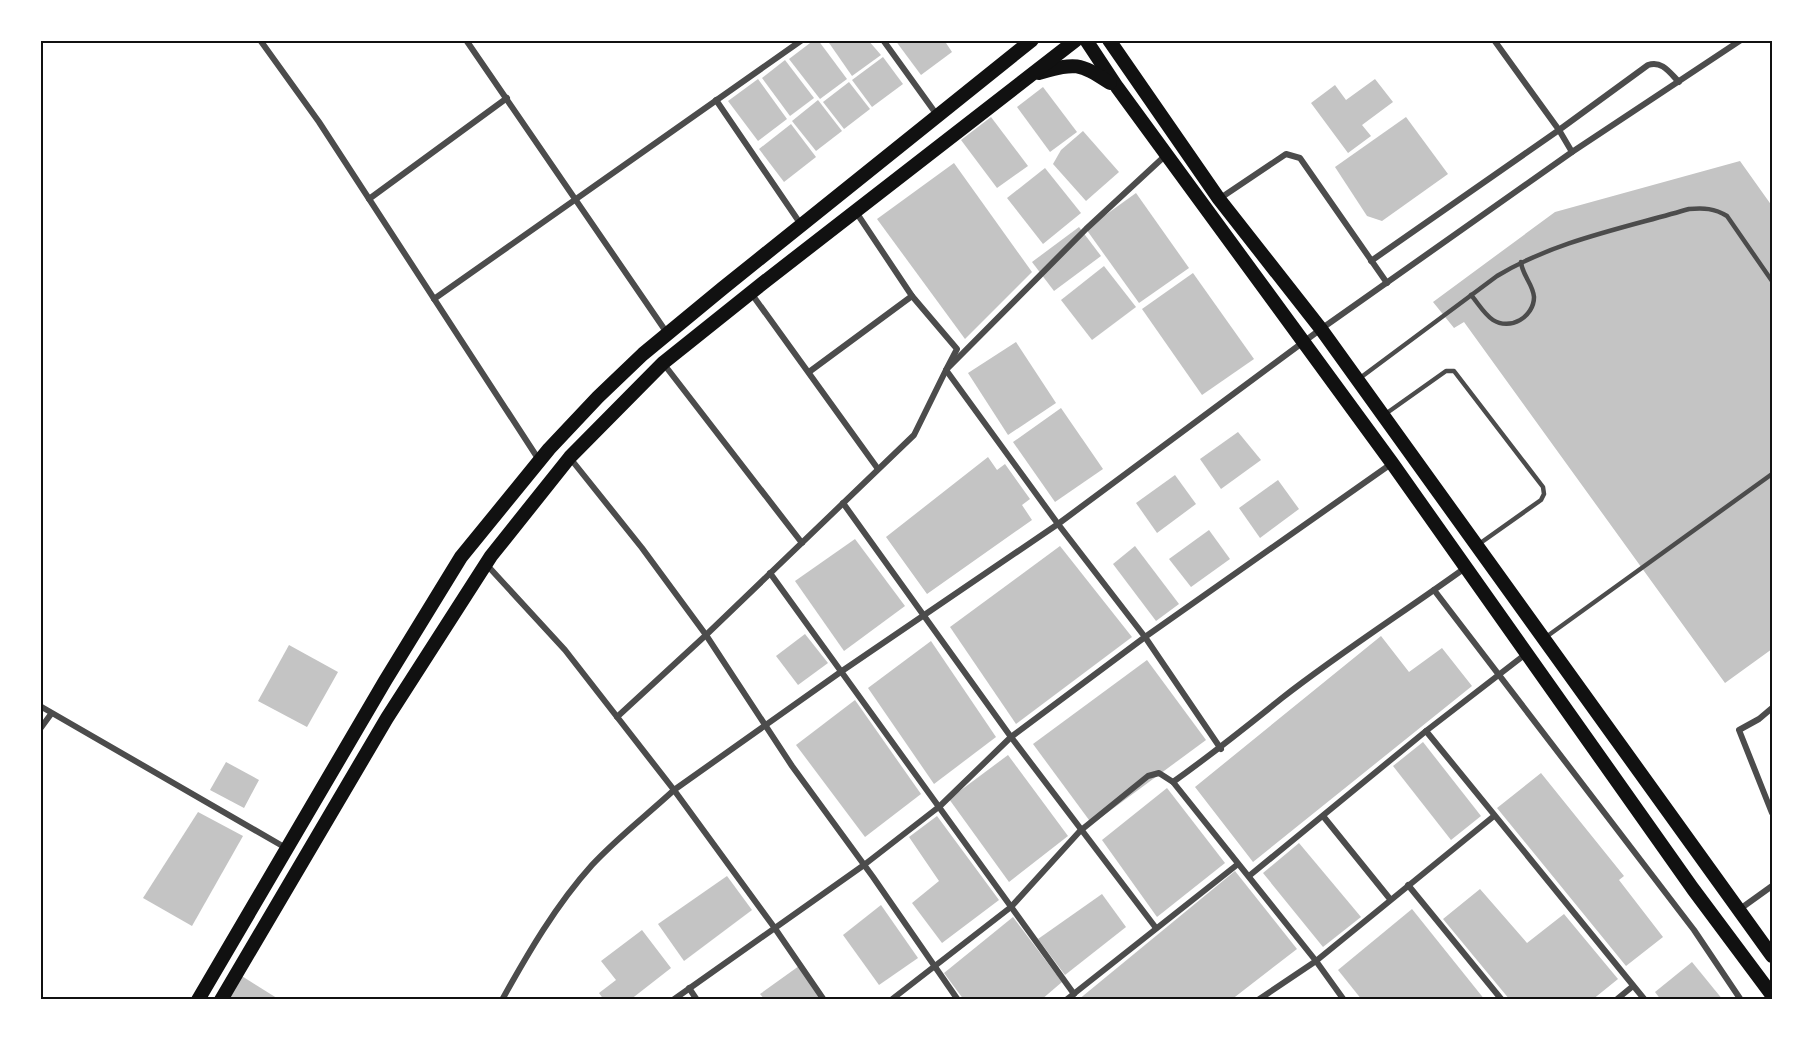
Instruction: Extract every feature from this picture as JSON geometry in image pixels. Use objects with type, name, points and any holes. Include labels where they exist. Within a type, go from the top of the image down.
[{"type":"main road","points":[[198,999],[348,743],[461,557],[539,460],[598,397],[668,334],[1032,40]]},
{"type":"main road","points":[[221,999],[366,753],[486,564],[537,496],[570,457],[663,363],[1076,40]]},
{"type":"main road","points":[[1086,40],[1117,87],[1392,463],[1693,889],[1773,995]]},
{"type":"main road","points":[[1109,40],[1219,199],[1321,329],[1773,956]]},
{"type":"main road","points":[[1031,75],[1072,65],[1093,72],[1117,87]]},
{"type":"main road","points":[[1339,393],[1357,379]]},
{"type":"main road","points":[[348,743],[366,753]]},
{"type":"street","points":[[260,40],[319,122],[539,460]]},
{"type":"street","points":[[466,40],[668,334]]},
{"type":"street","points":[[434,299],[802,40]]},
{"type":"street","points":[[883,40],[938,116]]},
{"type":"street","points":[[1494,40],[1559,130],[1572,152]]},
{"type":"street","points":[[502,999],[525,958],[571,889],[593,864],[674,790],[842,671],[1058,524],[1321,329],[1572,152],[1741,40]]},
{"type":"street","points":[[1371,261],[1648,65],[1660,64],[1679,82]]},
{"type":"street","points":[[369,200],[507,98]]},
{"type":"street","points":[[716,100],[802,226]]},
{"type":"street","points":[[946,370],[1086,229],[1167,154]]},
{"type":"street","points":[[1219,199],[1286,154],[1300,158],[1387,283]]},
{"type":"street","points":[[617,717],[914,435],[957,349],[912,296],[856,212]]},
{"type":"street","points":[[751,292],[878,469]]},
{"type":"street","points":[[809,372],[912,296]]},
{"type":"street","points":[[663,363],[802,543]]},
{"type":"street","points":[[946,370],[1058,524],[1145,637],[1221,749]]},
{"type":"street","points":[[570,457],[642,548],[705,635],[792,766],[958,999]]},
{"type":"street","points":[[673,999],[864,865],[940,806],[1011,737],[1145,637],[1392,463]]},
{"type":"street","points":[[843,502],[1080,831],[1156,928]]},
{"type":"street","points":[[486,564],[565,650],[674,790],[824,999]]},
{"type":"street","points":[[1173,782],[1221,749],[1282,698],[1466,567]]},
{"type":"street","points":[[770,573],[1074,994]]},
{"type":"street","points":[[1434,590],[1694,930],[1742,999]]},
{"type":"street","points":[[1249,876],[1426,731],[1527,652]]},
{"type":"street","points":[[40,706],[286,849]]},
{"type":"street","points":[[1773,708],[1739,730],[1773,813]]},
{"type":"street","points":[[40,729],[51,714]]},
{"type":"street","points":[[1426,731],[1644,999]]},
{"type":"street","points":[[891,999],[1011,907],[1080,831],[1148,776],[1159,773],[1173,782],[1344,999]]},
{"type":"street","points":[[1323,816],[1390,899]]},
{"type":"street","points":[[1258,999],[1316,961],[1494,816]]},
{"type":"street","points":[[1066,999],[1238,864]]},
{"type":"street","points":[[1408,885],[1503,999]]},
{"type":"street","points":[[1739,910],[1773,886]]},
{"type":"street","points":[[1616,999],[1632,986]]},
{"type":"street","points":[[689,988],[697,999]]},
{"type":"lane","points":[[1357,379],[1471,295],[1521,262],[1547,250],[1689,208],[1717,210],[1727,216],[1773,281]]},
{"type":"lane","points":[[1471,295],[1493,320],[1502,324],[1520,321],[1527,315],[1534,297],[1532,288],[1522,272],[1521,262]]},
{"type":"lane","points":[[1383,416],[1446,371],[1454,371],[1543,487],[1544,494],[1541,500],[1477,546]]},
{"type":"lane","points":[[1544,638],[1773,474]]},
{"type":"building","points":[[814,40],[818,40],[847,79],[820,99],[789,59]]},
{"type":"building","points":[[827,40],[868,40],[881,55],[852,76]]},
{"type":"building","points":[[895,40],[944,40],[952,52],[921,75]]},
{"type":"building","points":[[883,57],[903,84],[872,107],[852,80]]},
{"type":"building","points":[[785,60],[814,98],[790,116],[762,78]]},
{"type":"building","points":[[758,79],[787,119],[758,141],[728,101]]},
{"type":"building","points":[[1375,79],[1393,102],[1362,125],[1371,136],[1348,153],[1311,103],[1335,85],[1346,100]]},
{"type":"building","points":[[849,82],[870,109],[844,129],[823,102]]},
{"type":"building","points":[[1043,87],[1077,132],[1050,152],[1017,107]]},
{"type":"building","points":[[818,100],[842,131],[816,151],[792,121]]},
{"type":"building","points":[[991,117],[1028,166],[997,188],[961,140]]},
{"type":"building","points":[[1406,117],[1448,174],[1382,221],[1367,216],[1335,167]]},
{"type":"building","points":[[791,124],[816,157],[784,182],[759,149]]},
{"type":"building","points":[[1083,131],[1119,172],[1086,201],[1053,164],[1061,150]]},
{"type":"building","points":[[1740,161],[1772,206],[1772,649],[1725,683],[1464,322],[1454,328],[1433,302],[1555,212]]},
{"type":"building","points":[[954,163],[1032,272],[965,339],[877,219]]},
{"type":"building","points":[[1045,168],[1081,213],[1043,244],[1007,198]]},
{"type":"building","points":[[1136,193],[1189,268],[1139,303],[1086,229]]},
{"type":"building","points":[[1079,227],[1101,256],[1054,291],[1032,262]]},
{"type":"building","points":[[1104,266],[1136,307],[1092,340],[1061,300]]},
{"type":"building","points":[[1193,273],[1254,359],[1202,395],[1142,309]]},
{"type":"building","points":[[1016,342],[1056,403],[1008,435],[968,373]]},
{"type":"building","points":[[1061,408],[1103,469],[1055,502],[1013,442]]},
{"type":"building","points":[[1238,432],[1261,460],[1221,489],[1200,459]]},
{"type":"building","points":[[988,457],[997,470],[1005,464],[1030,499],[1022,505],[1032,520],[927,594],[886,537]]},
{"type":"building","points":[[1175,475],[1196,504],[1157,533],[1136,503]]},
{"type":"building","points":[[1278,480],[1299,509],[1260,538],[1239,508]]},
{"type":"building","points":[[1209,530],[1230,559],[1191,587],[1169,559]]},
{"type":"building","points":[[855,539],[905,606],[844,651],[795,581]]},
{"type":"building","points":[[1060,546],[1132,637],[1016,724],[950,627]]},
{"type":"building","points":[[1135,546],[1179,604],[1156,621],[1113,564]]},
{"type":"building","points":[[805,634],[828,663],[798,685],[776,656]]},
{"type":"building","points":[[1381,636],[1409,672],[1442,648],[1472,686],[1253,862],[1195,787]]},
{"type":"building","points":[[931,641],[996,737],[934,784],[868,688]]},
{"type":"building","points":[[289,645],[338,672],[307,727],[258,701]]},
{"type":"building","points":[[1147,660],[1206,740],[1092,824],[1033,744]]},
{"type":"building","points":[[855,700],[921,794],[865,837],[796,745]]},
{"type":"building","points":[[1423,742],[1481,816],[1451,840],[1393,766]]},
{"type":"building","points":[[1008,755],[1068,836],[1009,882],[949,799]]},
{"type":"building","points":[[226,762],[259,780],[244,808],[210,790]]},
{"type":"building","points":[[1541,773],[1624,876],[1619,880],[1663,937],[1626,966],[1497,808]]},
{"type":"building","points":[[1167,788],[1225,863],[1157,917],[1102,840]]},
{"type":"building","points":[[198,812],[243,836],[192,926],[143,898]]},
{"type":"building","points":[[937,816],[999,900],[942,943],[912,903],[939,881],[909,837]]},
{"type":"building","points":[[1299,843],[1361,917],[1323,947],[1263,873]]},
{"type":"building","points":[[1235,871],[1297,949],[1231,1000],[1078,1000]]},
{"type":"building","points":[[727,876],[752,910],[684,961],[658,924]]},
{"type":"building","points":[[1480,889],[1527,943],[1564,914],[1618,979],[1592,1000],[1510,1000],[1443,919]]},
{"type":"building","points":[[1102,894],[1126,927],[1065,975],[1038,939]]},
{"type":"building","points":[[881,905],[918,958],[879,985],[843,935]]},
{"type":"building","points":[[1412,909],[1485,1000],[1362,1000],[1338,970]]},
{"type":"building","points":[[1013,917],[1062,982],[1041,1000],[964,1000],[944,973]]},
{"type":"building","points":[[642,930],[671,968],[630,1000],[604,1000],[599,993],[616,980],[601,961]]},
{"type":"building","points":[[1692,962],[1723,1000],[1661,1000],[1655,992]]},
{"type":"building","points":[[799,966],[823,1000],[765,1000],[760,994]]},
{"type":"building","points":[[237,973],[280,1000],[221,1000]]}]
